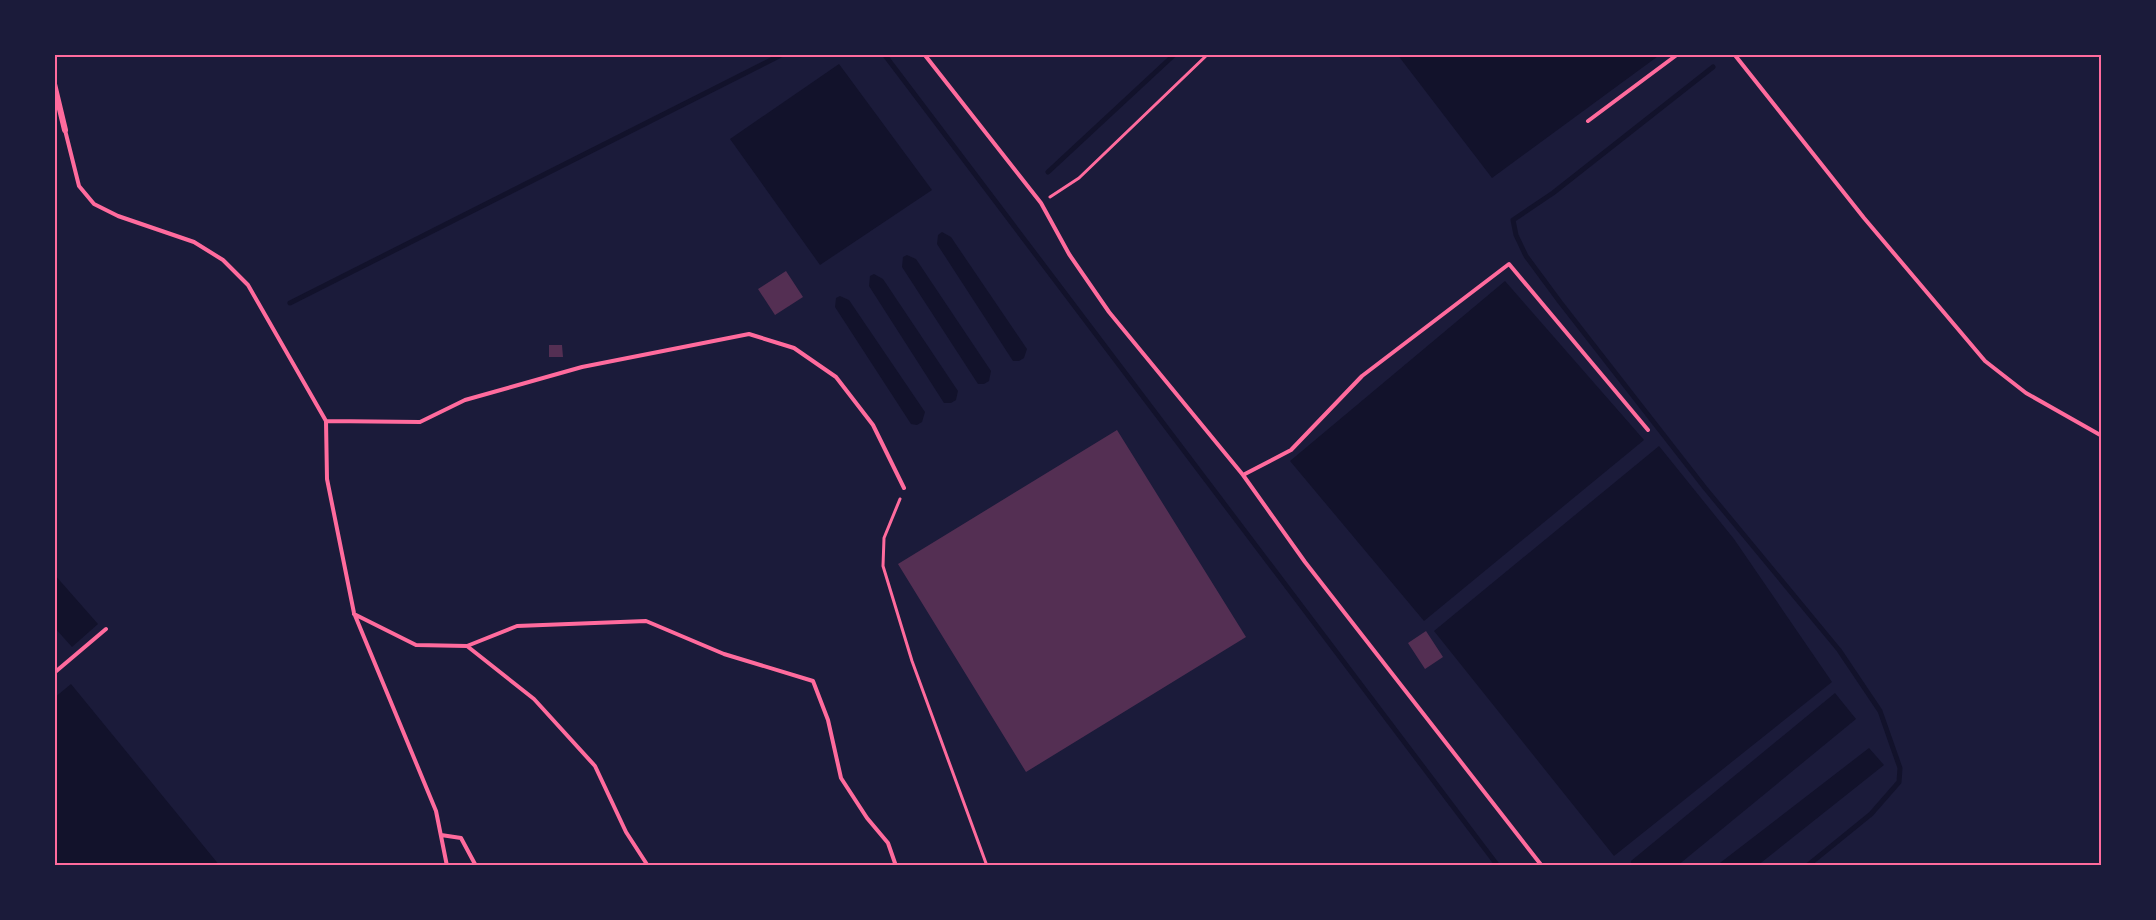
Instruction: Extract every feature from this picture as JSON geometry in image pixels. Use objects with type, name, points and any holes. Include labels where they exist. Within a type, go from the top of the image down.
[{"type":"street","points":[[54,84],[65,130]]},
{"type":"lane","points":[[924,54],[1041,203],[1069,255],[1109,312],[1243,475],[1312,571],[1542,866]]},
{"type":"lane","points":[[1588,122],[1678,54]]},
{"type":"lane","points":[[1734,54],[1864,218],[1985,361],[2026,393],[2102,436]]},
{"type":"lane","points":[[65,130],[79,186],[94,204],[118,216],[194,242],[223,260],[248,285],[326,421],[327,479],[354,614],[436,811],[447,866]]},
{"type":"lane","points":[[1243,475],[1291,450],[1362,376],[1509,264],[1648,430]]},
{"type":"lane","points":[[326,421],[420,422],[465,400],[582,368],[749,334],[794,348],[836,377],[873,425],[904,488]]},
{"type":"lane","points":[[354,614],[416,645],[467,646],[517,626],[646,621],[724,654],[813,681],[828,720],[842,778],[867,818],[888,843],[896,866]]},
{"type":"lane","points":[[54,673],[106,629]]},
{"type":"lane","points":[[467,646],[534,699],[596,766],[626,832],[648,866]]},
{"type":"lane","points":[[441,835],[461,838],[476,866]]},
{"type":"path","points":[[1041,203],[1079,178],[1208,54]]},
{"type":"path","points":[[904,488],[884,538],[883,566],[912,660],[987,866]]},
{"type":"path","points":[[1918,866],[1930,866]]},
{"type":"shaded area","points":[[1397,54],[1661,54],[1492,178]]},
{"type":"shaded area","points":[[839,64],[932,190],[820,265],[730,139]]},
{"type":"shaded area","points":[[942,232],[951,237],[1027,349],[1024,358],[1013,361],[937,244],[938,235]]},
{"type":"shaded area","points":[[907,255],[916,259],[991,371],[989,381],[978,384],[902,267],[903,257]]},
{"type":"shaded area","points":[[874,274],[883,279],[958,391],[956,400],[944,403],[869,286],[870,276]]},
{"type":"shaded area","points":[[1505,281],[1644,440],[1424,621],[1290,461]]},
{"type":"shaded area","points":[[840,296],[849,300],[925,412],[922,422],[917,425],[911,424],[835,307],[836,298]]},
{"type":"shaded area","points":[[1659,446],[1734,539],[1832,682],[1614,856],[1434,631]]},
{"type":"shaded area","points":[[54,574],[98,624],[72,647],[54,627]]},
{"type":"shaded area","points":[[71,684],[220,866],[54,866],[54,698]]},
{"type":"shaded area","points":[[1835,693],[1856,719],[1677,866],[1631,866],[1631,861]]},
{"type":"shaded area","points":[[1869,748],[1884,765],[1757,866],[1716,866]]},
{"type":"building","points":[[786,271],[803,297],[775,315],[758,289]]},
{"type":"building","points":[[549,345],[562,345],[563,357],[549,357]]},
{"type":"building","points":[[1117,430],[1246,637],[1026,772],[898,564]]},
{"type":"building","points":[[1426,631],[1443,657],[1425,669],[1408,643]]},
{"type":"waterway","points":[[290,303],[783,54]]},
{"type":"waterway","points":[[884,54],[1498,866]]},
{"type":"waterway","points":[[1048,172],[1175,54]]},
{"type":"waterway","points":[[1713,67],[1553,193],[1513,220],[1516,235],[1526,256],[1560,302],[1705,488],[1839,650],[1880,711],[1900,768],[1899,782],[1871,814],[1807,866]]}]
